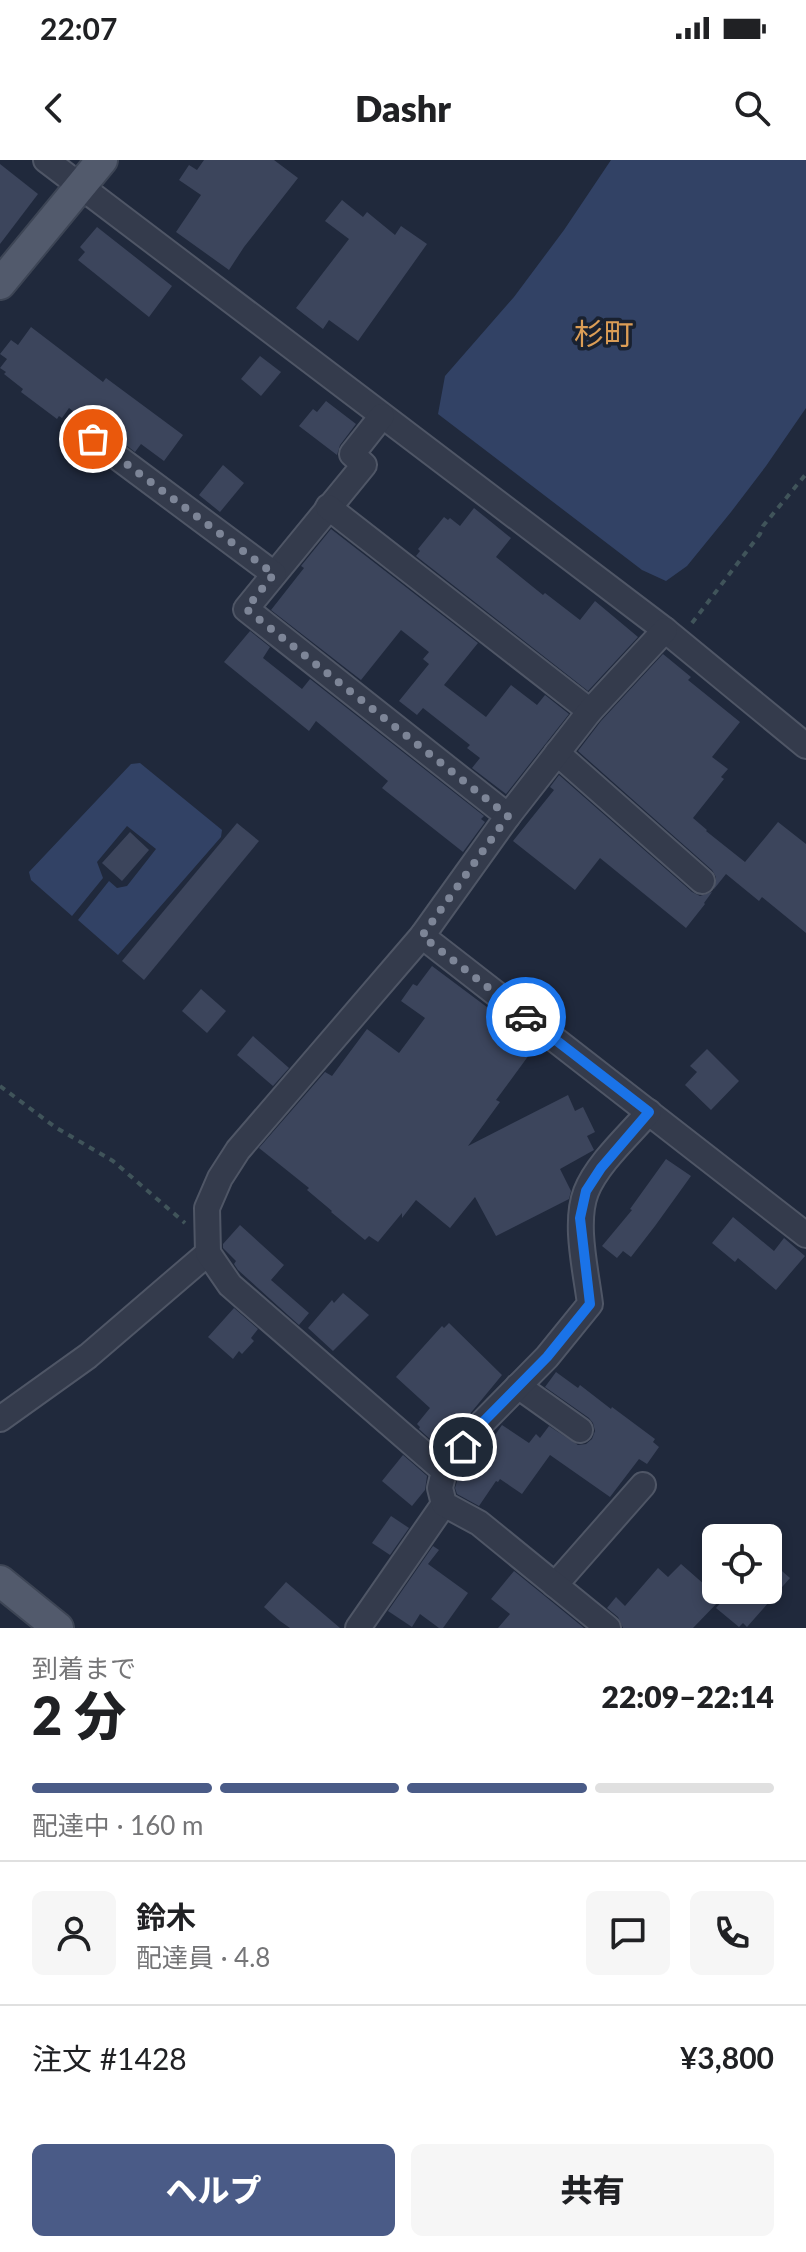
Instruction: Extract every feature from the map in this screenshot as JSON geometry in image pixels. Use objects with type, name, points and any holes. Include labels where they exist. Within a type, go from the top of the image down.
[{"type":"main road","points":[[0,284],[102,160]]},
{"type":"main road","points":[[0,1581],[58,1628]]},
{"type":"street","points":[[46,160],[672,635],[806,746]]},
{"type":"street","points":[[382,416],[352,454],[364,465],[246,609],[508,816]]},
{"type":"street","points":[[93,439],[274,574]]},
{"type":"street","points":[[328,507],[590,711]]},
{"type":"street","points":[[444,1471],[230,1285],[208,1248],[207,1208],[220,1178],[238,1150],[422,936],[508,816],[590,711],[672,635]]},
{"type":"street","points":[[557,753],[702,881]]},
{"type":"street","points":[[422,936],[806,1235]]},
{"type":"street","points":[[608,1628],[479,1523],[444,1504],[440,1488],[444,1471],[482,1423],[547,1357],[590,1304],[580,1218],[586,1191],[601,1168],[649,1112]]},
{"type":"street","points":[[0,1419],[88,1356],[208,1248]]},
{"type":"street","points":[[518,1386],[580,1430]]},
{"type":"street","points":[[555,1585],[643,1485]]},
{"type":"street","points":[[358,1628],[444,1504]]},
{"type":"path","points":[[672,635],[760,534],[763,526],[806,474]]},
{"type":"path","points":[[0,1086],[55,1127],[113,1161],[208,1248]]},
{"type":"water","points":[[611,160],[806,160],[806,408],[731,512],[687,566],[666,581],[642,570],[438,414],[445,376],[514,297]]},
{"type":"water","points":[[140,763],[222,830],[221,837],[118,955],[78,920],[109,881],[117,888],[127,886],[156,849],[127,826],[97,862],[103,878],[72,916],[31,880],[29,872],[131,764]]},
{"type":"building","points":[[204,160],[274,160],[298,178],[229,270],[176,232],[201,195],[179,180],[189,165],[197,170]]},
{"type":"building","points":[[0,164],[38,194],[0,244]]},
{"type":"building","points":[[342,200],[363,217],[367,212],[395,235],[401,226],[427,244],[358,341],[329,320],[323,329],[296,308],[349,239],[325,221]]},
{"type":"building","points":[[97,227],[172,286],[149,317],[78,260],[85,252],[80,247]]},
{"type":"building","points":[[31,327],[103,382],[106,378],[183,435],[164,461],[141,444],[135,452],[102,427],[91,425],[69,408],[62,418],[59,416],[57,419],[21,392],[23,389],[0,368],[7,359],[0,354],[11,340],[18,345]]},
{"type":"building","points":[[260,356],[281,372],[261,396],[241,379]]},
{"type":"building","points":[[326,401],[356,424],[340,445],[337,455],[299,426],[313,409],[317,412]]},
{"type":"building","points":[[223,465],[244,483],[220,512],[199,495]]},
{"type":"building","points":[[474,508],[511,538],[496,557],[543,595],[545,593],[580,620],[595,601],[638,637],[588,691],[416,556],[420,551],[418,549],[444,517],[460,526]]},
{"type":"building","points":[[331,529],[478,643],[444,685],[486,717],[511,685],[537,705],[545,695],[569,714],[506,794],[472,768],[480,758],[467,748],[470,745],[423,708],[417,715],[399,701],[429,664],[423,659],[429,652],[401,630],[361,680],[271,610]]},
{"type":"building","points":[[250,631],[270,647],[263,658],[302,689],[310,679],[484,816],[481,819],[485,822],[463,852],[382,788],[388,781],[316,721],[309,731],[224,662]]},
{"type":"building","points":[[663,654],[691,677],[688,680],[740,722],[712,757],[728,769],[721,777],[724,779],[693,818],[745,862],[778,822],[806,844],[806,933],[762,897],[759,901],[726,874],[714,889],[716,877],[712,870],[578,751],[601,721]]},
{"type":"building","points":[[559,775],[692,892],[700,896],[712,892],[686,928],[600,858],[575,890],[513,841],[554,790],[550,787]]},
{"type":"building","points":[[237,823],[259,841],[144,980],[122,961]]},
{"type":"building","points":[[130,832],[149,850],[122,881],[102,863]]},
{"type":"building","points":[[432,966],[535,1043],[496,1100],[500,1102],[468,1146],[568,1095],[575,1111],[583,1107],[595,1132],[587,1136],[594,1150],[560,1169],[571,1191],[569,1199],[496,1236],[475,1197],[450,1228],[416,1200],[378,1242],[369,1236],[365,1240],[307,1190],[309,1188],[259,1148],[325,1072],[332,1076],[367,1029],[399,1053],[425,1018],[401,1001]]},
{"type":"building","points":[[201,989],[226,1011],[207,1033],[182,1011]]},
{"type":"building","points":[[253,1036],[289,1068],[273,1086],[237,1055]]},
{"type":"building","points":[[707,1049],[739,1081],[711,1110],[685,1085],[697,1072],[690,1066]]},
{"type":"building","points":[[666,1159],[691,1176],[631,1257],[623,1251],[617,1258],[602,1246],[632,1210]]},
{"type":"building","points":[[733,1217],[774,1251],[784,1238],[805,1256],[776,1290],[738,1258],[735,1262],[712,1243]]},
{"type":"building","points":[[240,1225],[284,1265],[271,1280],[309,1313],[299,1325],[238,1270],[234,1264],[236,1261],[223,1248]]},
{"type":"building","points":[[343,1293],[369,1315],[333,1351],[308,1328],[332,1300],[334,1303]]},
{"type":"building","points":[[234,1308],[258,1329],[251,1338],[254,1341],[233,1359],[208,1337]]},
{"type":"building","points":[[449,1323],[502,1375],[441,1449],[417,1424],[430,1408],[396,1377],[442,1326],[444,1328]]},
{"type":"building","points":[[556,1372],[578,1388],[580,1385],[655,1439],[653,1442],[659,1447],[647,1464],[639,1459],[610,1497],[550,1455],[522,1494],[500,1479],[479,1506],[457,1494],[458,1478],[463,1481],[502,1425],[529,1443],[536,1434],[540,1438],[549,1426],[578,1445],[592,1439],[595,1431],[589,1418],[545,1387]]},
{"type":"building","points":[[403,1455],[427,1476],[425,1490],[412,1506],[382,1481]]},
{"type":"building","points":[[391,1516],[409,1528],[390,1555],[372,1543]]},
{"type":"building","points":[[433,1546],[439,1550],[428,1564],[468,1593],[443,1628],[420,1614],[412,1627],[388,1611]]},
{"type":"building","points":[[681,1564],[702,1582],[702,1604],[716,1604],[693,1628],[623,1628],[618,1617],[607,1608],[616,1597],[625,1606],[658,1568],[668,1577]]},
{"type":"building","points":[[514,1571],[584,1628],[498,1628],[510,1614],[491,1599]]},
{"type":"building","points":[[782,1571],[790,1578],[782,1587]]},
{"type":"building","points":[[286,1582],[340,1628],[290,1628],[280,1621],[264,1607]]},
{"type":"building","points":[[720,1604],[767,1604],[747,1627],[743,1623],[739,1627],[716,1608]]},
{"type":"way so far","points":[[93,439],[274,574],[246,609],[508,816],[422,936],[526,1017]]},
{"type":"district","name":"杉町","points":[[604,335]]},
{"type":"route","points":[[463,1447],[482,1423],[547,1357],[590,1304],[580,1218],[586,1191],[601,1168],[649,1112],[526,1017]]}]
